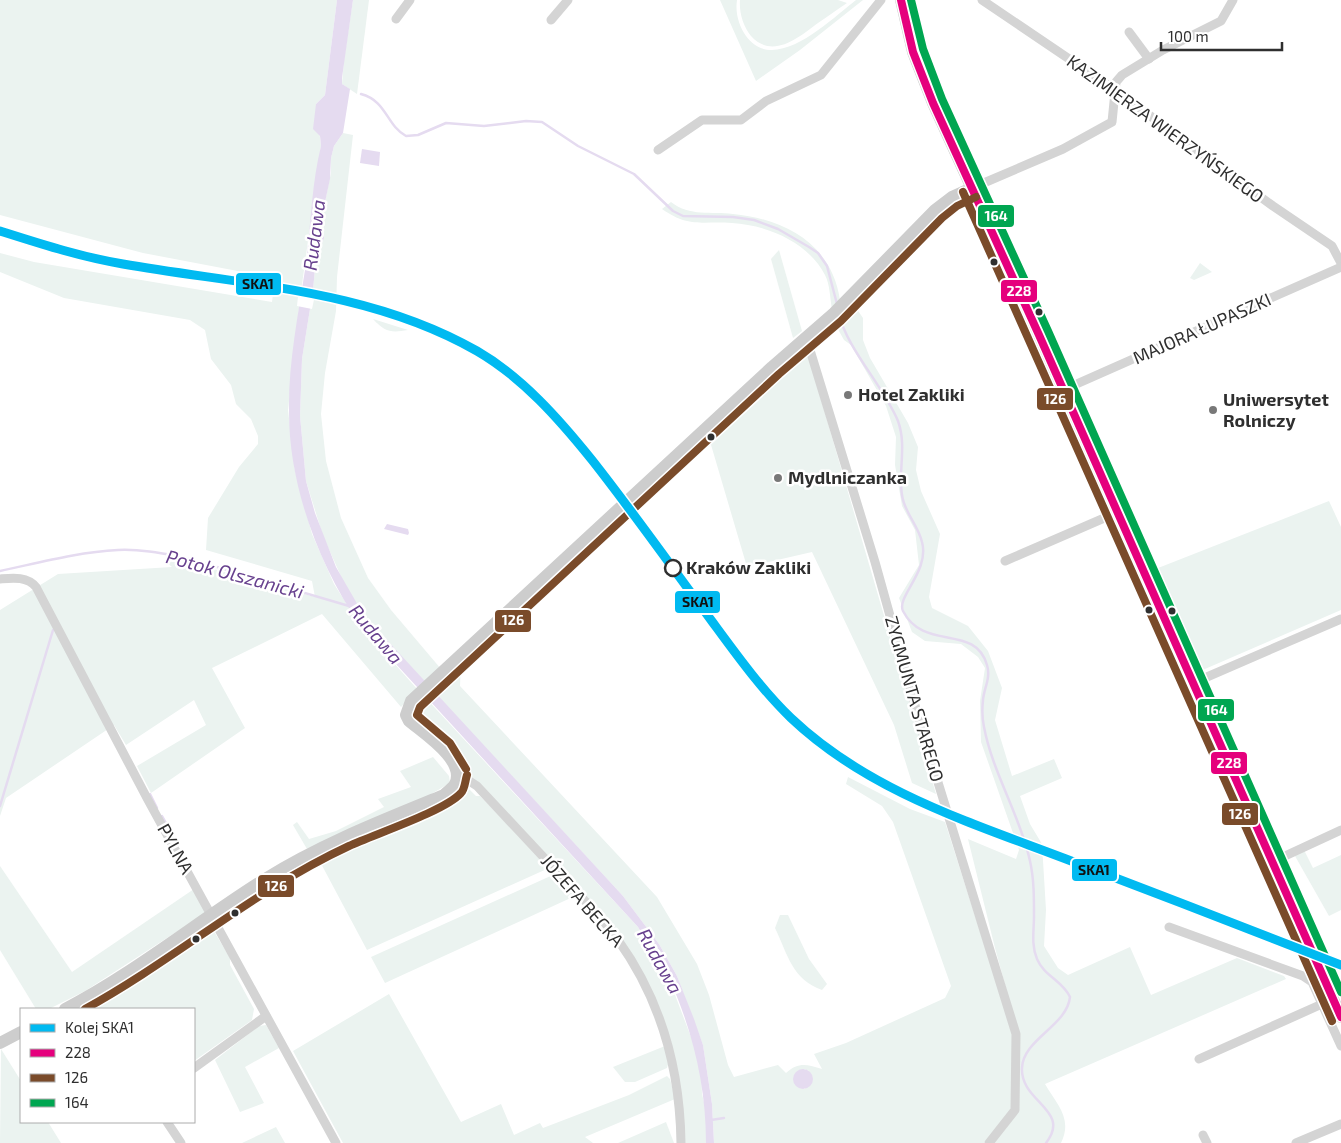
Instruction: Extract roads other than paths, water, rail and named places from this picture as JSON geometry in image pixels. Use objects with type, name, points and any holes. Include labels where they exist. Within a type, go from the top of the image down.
[{"type":"street","points":[[396,20],[410,0]]},
{"type":"street","points":[[551,20],[568,0]]},
{"type":"street","points":[[658,150],[702,120],[742,120],[766,101],[820,75],[881,0]]},
{"type":"street","points":[[901,0],[910,40],[923,81],[1118,512],[1341,1017]]},
{"type":"street","name":"KAZIMIERZA WIERZYŃSKIEGO","points":[[982,0],[1115,90],[1254,193],[1332,246],[1341,263]]},
{"type":"street","points":[[68,1008],[135,967],[265,879],[306,855],[444,795],[454,786],[458,774],[452,761],[441,746],[409,721],[406,715],[411,701],[836,311],[935,210],[952,197],[1104,128],[1112,122],[1116,82],[1122,75],[1221,21],[1233,0]]},
{"type":"street","points":[[1129,32],[1149,59]]},
{"type":"street","name":"MAJORA ŁUPASZKI","points":[[1063,390],[1341,267]]},
{"type":"street","name":"ZYGMUNTA STAREGO","points":[[806,337],[875,562],[928,751],[1016,1034],[1014,1110],[989,1143]]},
{"type":"street","points":[[1005,561],[1118,512]]},
{"type":"street","name":"PYLNA","points":[[0,579],[23,578],[32,582],[36,587],[148,800],[336,1143]]},
{"type":"street","points":[[1193,683],[1341,619]]},
{"type":"street","name":"JÓZEFA BECKA","points":[[458,774],[477,786],[619,940],[646,986],[665,1032],[680,1106],[681,1143]]},
{"type":"street","points":[[1272,862],[1341,830]]},
{"type":"street","points":[[1169,927],[1303,976],[1312,982],[1341,1046]]},
{"type":"street","points":[[1199,1059],[1322,1004]]},
{"type":"street","points":[[195,1067],[266,1016]]},
{"type":"street","points":[[0,1043],[20,1033]]},
{"type":"street","points":[[168,1123],[181,1143]]},
{"type":"street","points":[[1296,1143],[1341,1124]]},
{"type":"water","name":"Rudawa","points":[[337,0],[353,0],[342,78],[342,84],[350,89],[343,133],[334,146],[331,158],[330,179],[322,216],[324,238],[316,258],[302,359],[300,416],[306,481],[315,513],[336,567],[363,614],[623,896],[659,944],[677,976],[703,1045],[712,1104],[714,1143],[706,1143],[701,1080],[685,1019],[670,980],[638,927],[360,625],[332,577],[309,524],[294,468],[290,440],[289,395],[315,176],[321,146],[320,136],[313,129],[316,104],[325,95]]},
{"type":"water","points":[[362,149],[380,152],[379,166],[360,163]]},
{"type":"water","points":[[387,524],[408,529],[409,533],[408,535],[384,529]]},
{"type":"water","points":[[803,1069],[810,1072],[813,1079],[810,1086],[803,1089],[796,1086],[793,1079],[796,1072]]},
{"type":"waterway","points":[[361,94],[370,97],[376,102],[394,126],[406,136],[418,135],[446,123],[484,126],[526,121],[542,122],[578,146],[634,174],[673,211],[683,216],[733,217],[754,220],[778,229],[809,247],[818,253],[827,266],[837,304]]},
{"type":"waterway","points":[[839,314],[849,340],[892,408],[901,430],[901,486],[903,501],[920,536],[923,553],[918,573],[904,598],[903,611],[912,623],[923,631],[961,640],[972,645],[981,652],[987,665],[988,679],[982,707],[983,724],[988,744],[1020,827],[1030,861],[1034,888],[1033,938],[1035,954],[1044,970],[1067,991],[1070,997],[1067,1007],[1061,1016],[1030,1049],[1024,1058],[1022,1068],[1024,1080],[1029,1089],[1053,1122],[1052,1132],[1046,1143]]},
{"type":"waterway","name":"Potok Olszanicki","points":[[0,571],[88,553],[118,550],[142,551],[183,557],[349,606]]},
{"type":"waterway","points":[[0,806],[53,630]]},
{"type":"waterway","points":[[150,794],[157,808]]},
{"type":"waterway","points":[[162,816],[166,823]]},
{"type":"waterway","points":[[711,1120],[724,1118]]},
{"type":"rail line","name":"SKA1","points":[[0,231],[92,258],[259,284],[349,302],[393,314],[436,330],[477,351],[494,361],[524,386],[566,429],[622,499],[759,683],[791,718],[821,744],[853,766],[921,802],[993,832],[1341,965]]},
{"type":"place","name":"Hotel Zakliki","points":[[848,395]]},
{"type":"place","name":"Uniwersytet Rolniczy","points":[[1213,410]]},
{"type":"place","name":"Mydlniczanka","points":[[778,478]]},
{"type":"place","name":"Kraków Zakliki","points":[[673,568]]}]
